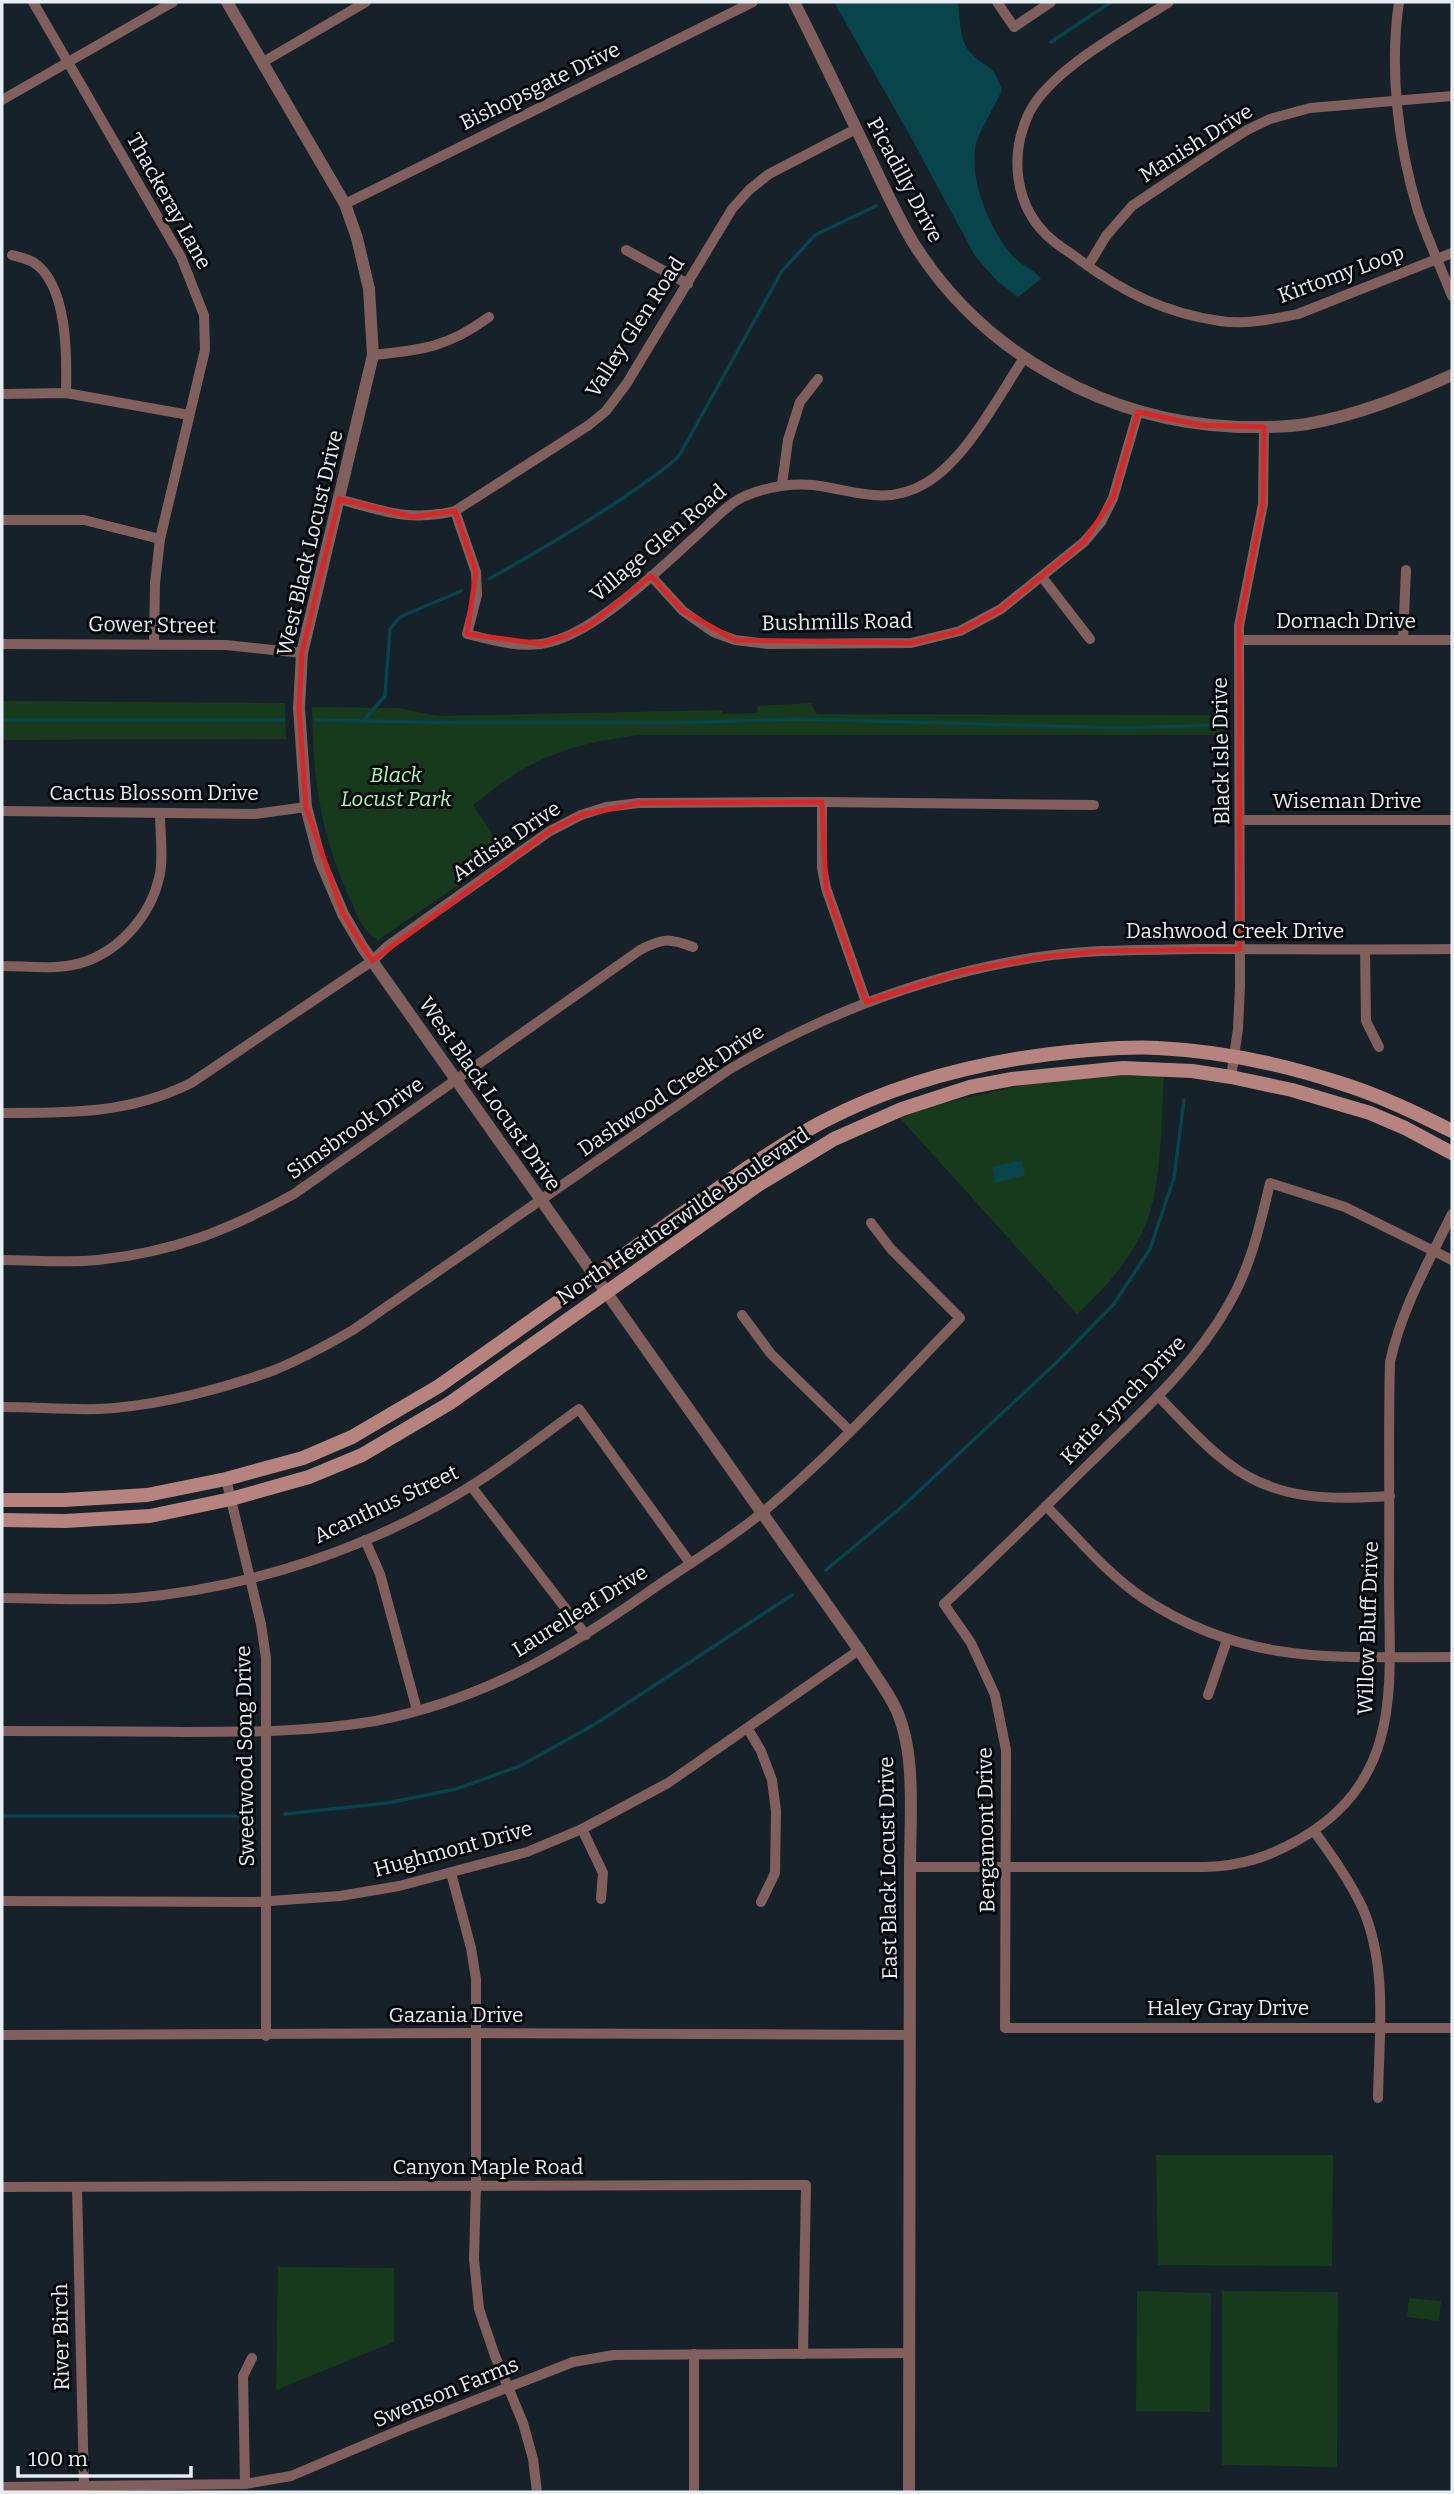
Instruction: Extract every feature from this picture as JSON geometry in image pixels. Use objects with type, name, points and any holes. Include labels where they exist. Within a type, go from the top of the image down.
[{"type":"main road","name":"North Heatherwilde Boulevard","points":[[2,1500],[147,1496],[226,1479],[303,1458],[352,1437],[439,1386],[786,1143],[824,1121],[895,1090],[964,1068],[1055,1053],[1122,1047],[1158,1048],[1235,1057],[1342,1083],[1385,1099],[1452,1131]]},
{"type":"main road","name":"North Heatherwilde Boulevard","points":[[2,1520],[65,1521],[150,1516],[231,1499],[309,1477],[362,1455],[450,1403],[758,1185],[796,1161],[834,1139],[902,1109],[970,1087],[1059,1073],[1123,1068],[1157,1068],[1231,1076],[1292,1090],[1370,1113],[1452,1153]]},
{"type":"street","name":"Thackeray Lane","points":[[33,2],[181,257],[204,315],[205,351],[160,539],[155,583],[154,643]]},
{"type":"street","points":[[2,100],[173,2]]},
{"type":"street","name":"West Black Locust Drive","points":[[227,2],[345,204],[357,238],[369,289],[373,355],[302,653],[299,708],[306,807],[320,860],[343,914],[372,961],[607,1292]]},
{"type":"street","points":[[264,62],[366,2]]},
{"type":"street","name":"Bishopsgate Drive","points":[[345,204],[752,2]]},
{"type":"street","name":"Picadilly Drive","points":[[794,2],[898,217],[932,270],[977,321],[1024,358],[1068,384],[1138,412],[1200,425],[1264,427],[1304,424],[1352,414],[1401,398],[1452,376]]},
{"type":"street","points":[[997,2],[1014,27],[1051,2]]},
{"type":"street","name":"Kirtomy Loop","points":[[1168,2],[1053,81],[1031,110],[1020,135],[1018,178],[1023,199],[1049,238],[1128,293],[1161,308],[1221,321],[1245,322],[1273,319],[1320,307],[1452,253]]},
{"type":"street","points":[[1399,2],[1397,100],[1405,157],[1418,211],[1452,296]]},
{"type":"street","name":"Manish Drive","points":[[1088,266],[1106,236],[1132,206],[1247,130],[1270,119],[1310,108],[1452,96]]},
{"type":"street","name":"Valley Glen Road","points":[[339,499],[413,517],[454,511],[578,432],[606,411],[627,383],[732,209],[749,190],[769,174],[856,129]]},
{"type":"street","points":[[626,250],[688,284]]},
{"type":"street","points":[[12,255],[34,263],[48,278],[61,310],[67,347],[66,393]]},
{"type":"street","points":[[373,355],[438,346],[468,333],[489,317]]},
{"type":"street","name":"Village Glen Road","points":[[454,511],[476,572],[477,595],[467,634],[505,643],[541,644],[590,625],[743,497],[782,484],[813,485],[859,495],[882,495],[901,493],[924,484],[944,471],[962,451],[1024,358]]},
{"type":"street","points":[[782,484],[788,440],[800,402],[818,379]]},
{"type":"street","points":[[2,394],[66,393],[189,415]]},
{"type":"street","name":"Bushmills Road","points":[[651,576],[683,611],[713,632],[735,640],[768,644],[911,643],[960,631],[1001,610],[1084,542],[1101,522],[1113,498],[1138,412]]},
{"type":"street","name":"Black Isle Drive","points":[[1231,1076],[1235,1057],[1240,949],[1239,639],[1244,595],[1263,504],[1264,427]]},
{"type":"street","points":[[2,520],[83,520],[160,539]]},
{"type":"street","points":[[1404,640],[1406,570]]},
{"type":"street","points":[[1042,577],[1090,639]]},
{"type":"street","name":"Dornach Drive","points":[[1239,639],[1452,640]]},
{"type":"street","name":"Gower Street","points":[[2,644],[226,645],[302,653]]},
{"type":"street","points":[[822,802],[822,868],[826,888],[866,1002]]},
{"type":"street","name":"Ardisia Drive","points":[[2,1113],[123,1108],[172,1093],[219,1065],[372,961],[389,945],[551,831],[581,815],[606,807],[639,803],[822,802],[1094,805]]},
{"type":"street","name":"Cactus Blossom Drive","points":[[2,811],[254,814],[306,807]]},
{"type":"street","points":[[2,966],[55,967],[87,961],[117,945],[137,925],[160,877],[160,814]]},
{"type":"street","name":"Wiseman Drive","points":[[1241,820],[1452,820]]},
{"type":"street","name":"Simsbrook Drive","points":[[2,1260],[95,1260],[145,1254],[191,1242],[245,1221],[294,1194],[640,950],[660,940],[673,939],[693,947]]},
{"type":"street","name":"Dashwood Creek Drive","points":[[2,1407],[99,1409],[187,1394],[273,1370],[354,1330],[730,1069],[781,1039],[866,1002],[961,972],[1034,958],[1099,951],[1452,949]]},
{"type":"street","points":[[1365,950],[1366,1021],[1379,1047]]},
{"type":"street","name":"Katie Lynch Drive","points":[[944,1604],[1158,1396],[1196,1354],[1230,1302],[1255,1245],[1270,1183],[1345,1207],[1434,1251]]},
{"type":"street","name":"Willow Bluff Drive","points":[[910,1867],[1231,1866],[1269,1855],[1314,1831],[1347,1803],[1365,1776],[1378,1748],[1387,1716],[1390,1657],[1390,1362],[1398,1328],[1411,1296],[1452,1214]]},
{"type":"street","name":"Laurelleaf Drive","points":[[2,1731],[265,1732],[352,1724],[417,1710],[507,1679],[586,1635],[762,1513],[817,1465],[960,1318],[891,1249],[871,1223]]},
{"type":"street","points":[[1434,1251],[1452,1260]]},
{"type":"street","name":"East Black Locust Drive","points":[[607,1292],[859,1650],[895,1707],[905,1739],[909,1773],[910,1867],[909,2492]]},
{"type":"street","points":[[742,1315],[771,1354],[850,1431]]},
{"type":"street","points":[[1158,1396],[1229,1465],[1257,1481],[1287,1493],[1317,1499],[1390,1496]]},
{"type":"street","name":"Acanthus Street","points":[[2,1598],[134,1598],[250,1578],[309,1561],[365,1540],[471,1486],[579,1409],[690,1563]]},
{"type":"street","name":"Sweetwood Song Drive","points":[[226,1479],[266,1658],[266,2036]]},
{"type":"street","points":[[471,1486],[586,1635]]},
{"type":"street","points":[[1046,1506],[1114,1574],[1137,1593],[1195,1627],[1227,1640],[1303,1656],[1452,1657]]},
{"type":"street","points":[[365,1540],[380,1574],[417,1710]]},
{"type":"street","name":"Bergamont Drive","points":[[944,1604],[971,1643],[995,1695],[1007,1761],[1004,2028]]},
{"type":"street","points":[[1208,1695],[1227,1640]]},
{"type":"street","name":"Hughmont Drive","points":[[2,1901],[265,1902],[340,1896],[399,1886],[527,1852],[582,1829],[668,1783],[859,1650]]},
{"type":"street","points":[[748,1729],[761,1751],[772,1780],[776,1811],[775,1873],[761,1902]]},
{"type":"street","points":[[582,1829],[603,1873],[601,1899]]},
{"type":"street","points":[[1314,1831],[1357,1897],[1370,1929],[1378,1964],[1380,1989],[1378,2098]]},
{"type":"street","points":[[451,1873],[475,1969],[477,2186],[474,2259],[479,2309],[523,2423],[533,2459],[537,2492]]},
{"type":"street","name":"Haley Gray Drive","points":[[1004,2028],[1452,2028]]},
{"type":"street","name":"Gazania Drive","points":[[2,2035],[910,2035]]},
{"type":"street","name":"Canyon Maple Road","points":[[2,2187],[806,2185],[803,2354]]},
{"type":"street","name":"River Birch","points":[[77,2187],[84,2486]]},
{"type":"street","name":"Swenson Farms","points":[[2,2487],[245,2484],[291,2476],[573,2362],[614,2355],[909,2353]]},
{"type":"street","points":[[694,2354],[694,2492]]},
{"type":"street","points":[[245,2484],[243,2376],[252,2358]]},
{"type":"highlighted area","points":[[1138,412],[1200,425],[1264,427],[1263,504],[1239,626],[1240,949],[1099,951],[1034,958],[961,972],[866,1002],[826,888],[822,802],[639,803],[581,815],[550,831],[372,961],[343,914],[306,807],[299,708],[302,653],[339,499],[413,517],[455,511],[476,572],[467,634],[541,644],[590,625],[651,576],[683,611],[735,640],[911,643],[960,631],[1001,609],[1084,542],[1113,498]]},
{"type":"green space","points":[[2,701],[285,703],[286,739],[2,740]]},
{"type":"green space","name":"Black Locust Park","points":[[811,703],[817,714],[1227,715],[1227,735],[643,735],[596,742],[565,750],[536,762],[473,805],[505,853],[378,940],[368,933],[358,918],[340,876],[325,829],[314,758],[312,707],[397,708],[438,716],[722,710],[723,714],[757,713],[758,706]]},
{"type":"green space","points":[[1100,1076],[1164,1076],[1157,1180],[1148,1219],[1128,1257],[1113,1278],[1077,1314],[899,1117],[940,1104],[1041,1081]]},
{"type":"green space","points":[[1156,2155],[1333,2155],[1332,2266],[1158,2265]]},
{"type":"green space","points":[[278,2267],[394,2268],[394,2342],[276,2390]]},
{"type":"green space","points":[[1137,2291],[1211,2293],[1210,2412],[1136,2411]]},
{"type":"green space","points":[[1222,2291],[1338,2292],[1337,2467],[1222,2465]]},
{"type":"green space","points":[[1409,2298],[1441,2301],[1439,2321],[1407,2317]]},
{"type":"water","points":[[834,2],[958,2],[966,47],[992,70],[1002,90],[976,144],[974,158],[978,187],[989,218],[1004,244],[1015,258],[1041,279],[1018,297],[997,281],[975,256]]},
{"type":"water","points":[[1022,1160],[1025,1175],[995,1183],[992,1167]]},
{"type":"waterway","points":[[1051,42],[1111,2]]},
{"type":"waterway","points":[[489,579],[607,509],[679,456],[782,271],[815,235],[876,206]]},
{"type":"waterway","points":[[365,719],[385,696],[390,629],[400,617],[461,591]]},
{"type":"waterway","points":[[315,720],[670,723],[798,719],[1122,728],[1220,725]]},
{"type":"waterway","points":[[2,720],[284,720]]},
{"type":"waterway","points":[[826,1570],[904,1505],[1057,1362],[1113,1305],[1150,1249],[1174,1178],[1184,1100]]},
{"type":"waterway","points":[[285,1814],[387,1803],[456,1789],[520,1766],[597,1723],[792,1595]]},
{"type":"waterway","points":[[2,1816],[248,1816]]}]
